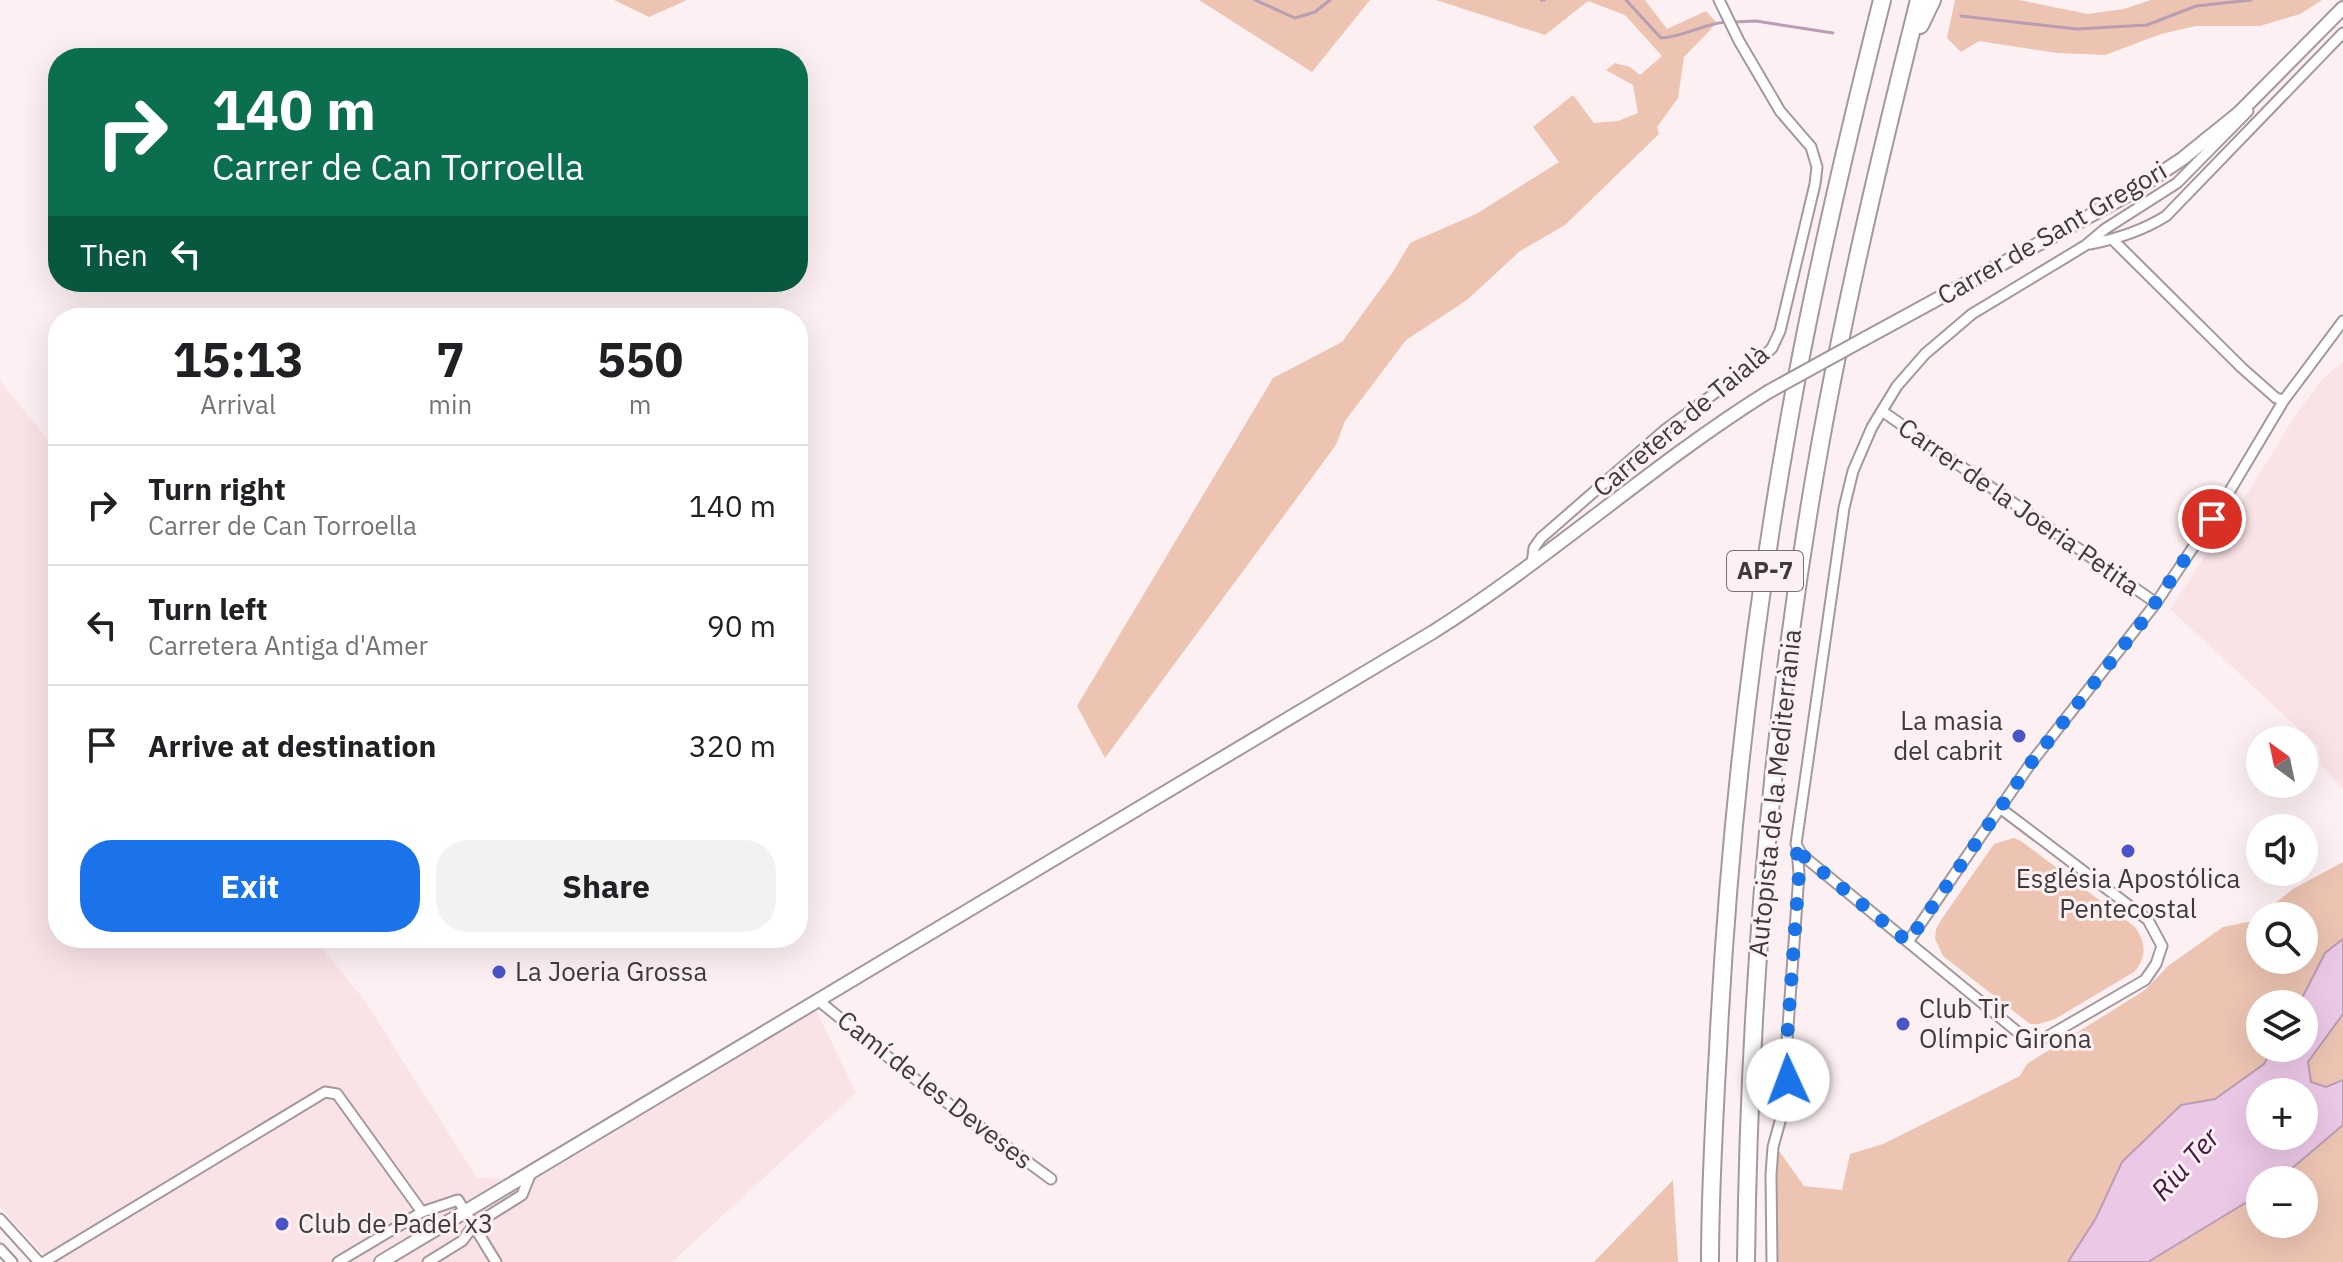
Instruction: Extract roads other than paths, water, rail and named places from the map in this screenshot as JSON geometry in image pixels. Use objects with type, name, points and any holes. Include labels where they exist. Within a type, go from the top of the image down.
[{"type":"highway","name":"Autopista de la Mediterrània","points":[[1710,1262],[1725,914],[1740,759],[1761,595],[1811,307],[1882,0]]},
{"type":"highway","name":"Autopista de la Mediterrània","points":[[1746,1262],[1748,1145],[1759,928],[1795,605],[1844,321],[1919,0]]},
{"type":"highway","points":[[1903,63],[1932,0]]},
{"type":"main road","name":"Carrer de Sant Gregori","points":[[381,1262],[1419,640],[1532,564],[1682,448],[1768,392],[2128,195],[2203,143],[2267,86],[2343,8]]},
{"type":"street","name":"Carretera de Taialà","points":[[1532,564],[1534,548],[1541,538],[1666,429],[1761,359],[1772,348],[1780,331],[1815,184],[1816,163],[1811,147],[1780,111],[1763,84],[1719,0]]},
{"type":"street","name":"Carrer de Sant Gregori","points":[[2086,245],[2113,240],[2166,216],[2343,33]]},
{"type":"street","name":"Carrer de Sant Gregori","points":[[2086,245],[2187,175],[2240,121],[2267,86]]},
{"type":"street","points":[[2113,240],[2242,368],[2276,398],[2284,400]]},
{"type":"street","points":[[1772,1262],[1771,1175],[1773,1147],[1787,1096],[1790,976],[1799,874],[1796,844],[1844,508],[1862,448],[1909,371],[1950,332],[1972,314],[2086,245]]},
{"type":"street","points":[[1908,942],[2031,763],[2156,603],[2222,504],[2284,400],[2343,321]]},
{"type":"street","name":"Carrer de la Joeria Petita","points":[[1882,411],[2156,603]]},
{"type":"street","points":[[1796,844],[1802,855],[2025,1038],[2045,1038],[2145,980],[2156,964],[2162,946],[2148,920],[2000,808]]},
{"type":"street","name":"Camí de les Deveses","points":[[819,1001],[919,1082],[1051,1179]]},
{"type":"street","points":[[0,1219],[41,1262],[325,1092],[337,1094],[422,1212]]},
{"type":"street","points":[[428,1262],[462,1241],[474,1225],[522,1195],[530,1175]]},
{"type":"street","points":[[338,1262],[422,1212],[458,1200],[496,1262]]},
{"type":"street","points":[[0,1249],[12,1262]]},
{"type":"water","points":[[2343,939],[2343,1014],[2318,1048],[2318,990],[2306,990],[2314,974],[2318,974],[2325,953]]},
{"type":"water","name":"Riu Ter","points":[[2308,1062],[2310,1078],[2246,1078],[2246,1150],[2313,1150],[2295,1166],[2246,1166],[2246,1202],[2148,1262],[2068,1262],[2096,1218],[2122,1162],[2181,1105],[2215,1099],[2264,1064]]},
{"type":"water","points":[[2343,1080],[2343,1125],[2318,1146],[2318,1084],[2326,1087]]},
{"type":"waterway","points":[[1255,0],[1295,18],[1315,12],[1330,0]]},
{"type":"waterway","points":[[1626,0],[1661,38],[1726,22]]},
{"type":"waterway","points":[[1961,16],[2077,29],[2147,25],[2196,6],[2251,0]]},
{"type":"waterway","points":[[1733,22],[1756,21],[1833,33]]},
{"type":"place","name":"La masia del cabrit","points":[[2019,736]]},
{"type":"place","name":"Església Apostólica Pentecostal","points":[[2128,851]]},
{"type":"place","name":"La Joeria Grossa","points":[[499,972]]},
{"type":"place","name":"Club Tir Olímpic Girona","points":[[1903,1024]]},
{"type":"place","name":"Club de Padel x3","points":[[282,1224]]}]
